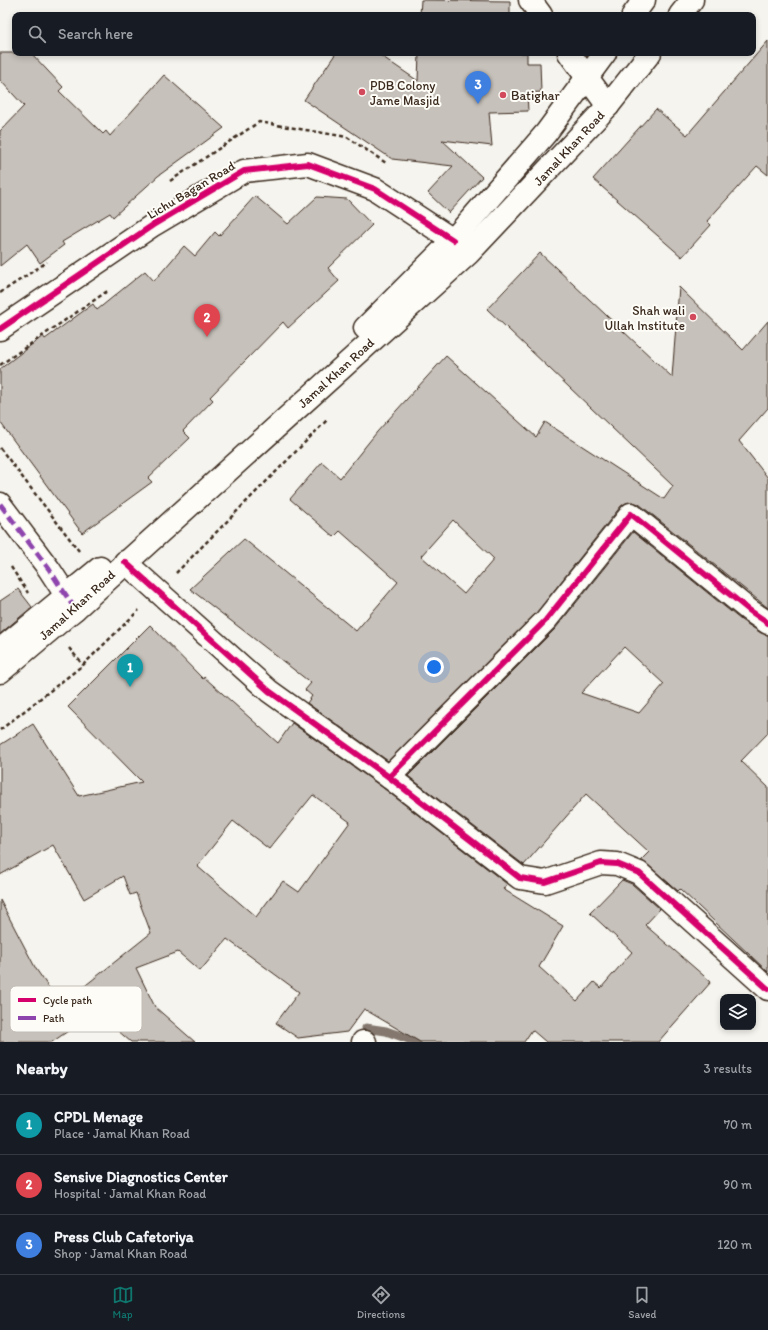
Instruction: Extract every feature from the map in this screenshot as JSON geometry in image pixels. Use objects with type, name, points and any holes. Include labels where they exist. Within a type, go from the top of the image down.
[{"type":"street","points":[[530,0],[539,12]]},
{"type":"street","points":[[635,12],[644,0]]},
{"type":"street","points":[[682,12],[692,0]]},
{"type":"street","points":[[571,56],[608,106]]},
{"type":"street","points":[[0,650],[71,602],[109,560],[260,421],[357,337],[453,240],[546,133],[603,56]]},
{"type":"street","name":"Jamal Khan Road","points":[[0,672],[71,602],[125,562],[469,253],[608,106],[648,56]]},
{"type":"street","name":"Lichu Bagan Road","points":[[0,329],[153,225],[244,170],[308,164],[375,188],[453,240]]},
{"type":"street","points":[[0,504],[71,602]]},
{"type":"street","points":[[389,777],[546,620],[631,514],[749,610],[768,623]]},
{"type":"street","points":[[125,562],[269,691],[389,777],[520,878],[545,882],[601,863],[617,864],[639,873],[768,989]]},
{"type":"path","points":[[0,364],[114,287]]},
{"type":"path","points":[[0,448],[80,553]]},
{"type":"path","points":[[0,730],[82,665],[158,592]]},
{"type":"building","points":[[421,0],[510,1],[510,12],[420,12]]},
{"type":"building","points":[[768,41],[768,175],[757,166],[707,221],[711,225],[682,257],[593,179],[656,109],[687,135]]},
{"type":"building","points":[[0,53],[12,53],[12,56],[34,56],[63,87],[59,91],[103,134],[106,131],[110,136],[164,75],[224,128],[158,176],[113,217],[110,213],[62,242],[64,245],[40,263],[27,244],[0,266],[0,131],[24,106],[0,80]]},
{"type":"building","points":[[334,56],[381,56],[418,81],[419,56],[527,56],[527,63],[540,63],[541,92],[527,93],[528,111],[489,112],[492,146],[442,140],[482,177],[449,213],[428,193],[453,166],[392,159],[304,100]]},
{"type":"building","points":[[255,196],[288,224],[317,197],[347,199],[372,225],[328,268],[339,281],[288,328],[283,322],[210,397],[213,400],[183,431],[190,438],[148,478],[152,482],[82,533],[0,422],[0,369],[43,336],[45,339],[93,304],[97,310],[145,271],[154,281],[184,246],[195,256],[215,232],[219,236]]},
{"type":"building","points":[[540,253],[672,377],[679,287],[743,350],[768,321],[768,408],[739,441],[768,478],[768,608],[639,504],[633,502],[626,503],[621,506],[537,612],[388,761],[307,703],[312,696],[305,690],[311,683],[190,589],[244,539],[356,631],[398,582],[340,531],[334,537],[290,499],[322,462],[340,478],[377,432],[446,356],[536,437],[545,422],[664,499],[673,486],[487,309]],"holes":[[[453,520],[494,559],[464,594],[421,556]]]},
{"type":"building","points":[[633,532],[741,620],[761,633],[768,635],[768,733],[741,761],[768,787],[768,972],[680,889],[678,891],[641,860],[649,852],[586,794],[524,865],[408,776],[555,629]],"holes":[[[624,647],[664,684],[639,713],[581,693]]]},
{"type":"building","points":[[18,589],[32,607],[0,634],[0,601]]},
{"type":"building","points":[[150,625],[203,679],[204,677],[278,743],[292,723],[382,787],[507,884],[503,889],[563,926],[539,967],[577,1001],[594,982],[601,988],[632,952],[590,913],[622,880],[632,884],[660,909],[645,925],[711,982],[658,1042],[546,1042],[532,1030],[524,1042],[420,1042],[364,1009],[347,1032],[298,1038],[276,1023],[299,992],[227,939],[200,971],[178,952],[136,968],[155,1007],[195,1042],[131,1042],[119,1032],[142,1032],[142,986],[85,986],[151,933],[136,893],[130,895],[123,876],[84,899],[53,845],[0,875],[0,745],[33,724],[79,796],[142,782],[68,707]],"holes":[[[313,795],[350,822],[299,892],[283,881],[256,917],[197,866],[233,821],[269,849]]]},
{"type":"building","points":[[0,900],[36,969],[48,986],[10,986],[10,1032],[67,1032],[52,1042],[0,1042]]},
{"type":"waterway","points":[[366,1028],[386,1031],[417,1042]]},
{"type":"marked path","points":[[0,504],[49,569],[75,609]]},
{"type":"cycle path","points":[[0,329],[153,225],[244,171],[308,164],[375,189],[453,240]]},
{"type":"cycle path","points":[[389,777],[546,620],[631,514],[749,610],[768,623]]},
{"type":"cycle path","points":[[125,562],[269,691],[389,777],[520,878],[545,882],[601,863],[617,864],[639,873],[768,989]]},
{"type":"place","name":"PDB Colony Jame Masjid","points":[[362,92]]},
{"type":"place","name":"Batighar","points":[[503,95]]},
{"type":"place","name":"Press Club Cafetoriya","points":[[478,104]]},
{"type":"place","name":"Shah wali Ullah Institute","points":[[693,317]]},
{"type":"place","name":"Sensive Diagnostics Center","points":[[207,337]]},
{"type":"place","name":"CPDL Menage","points":[[130,687]]}]
